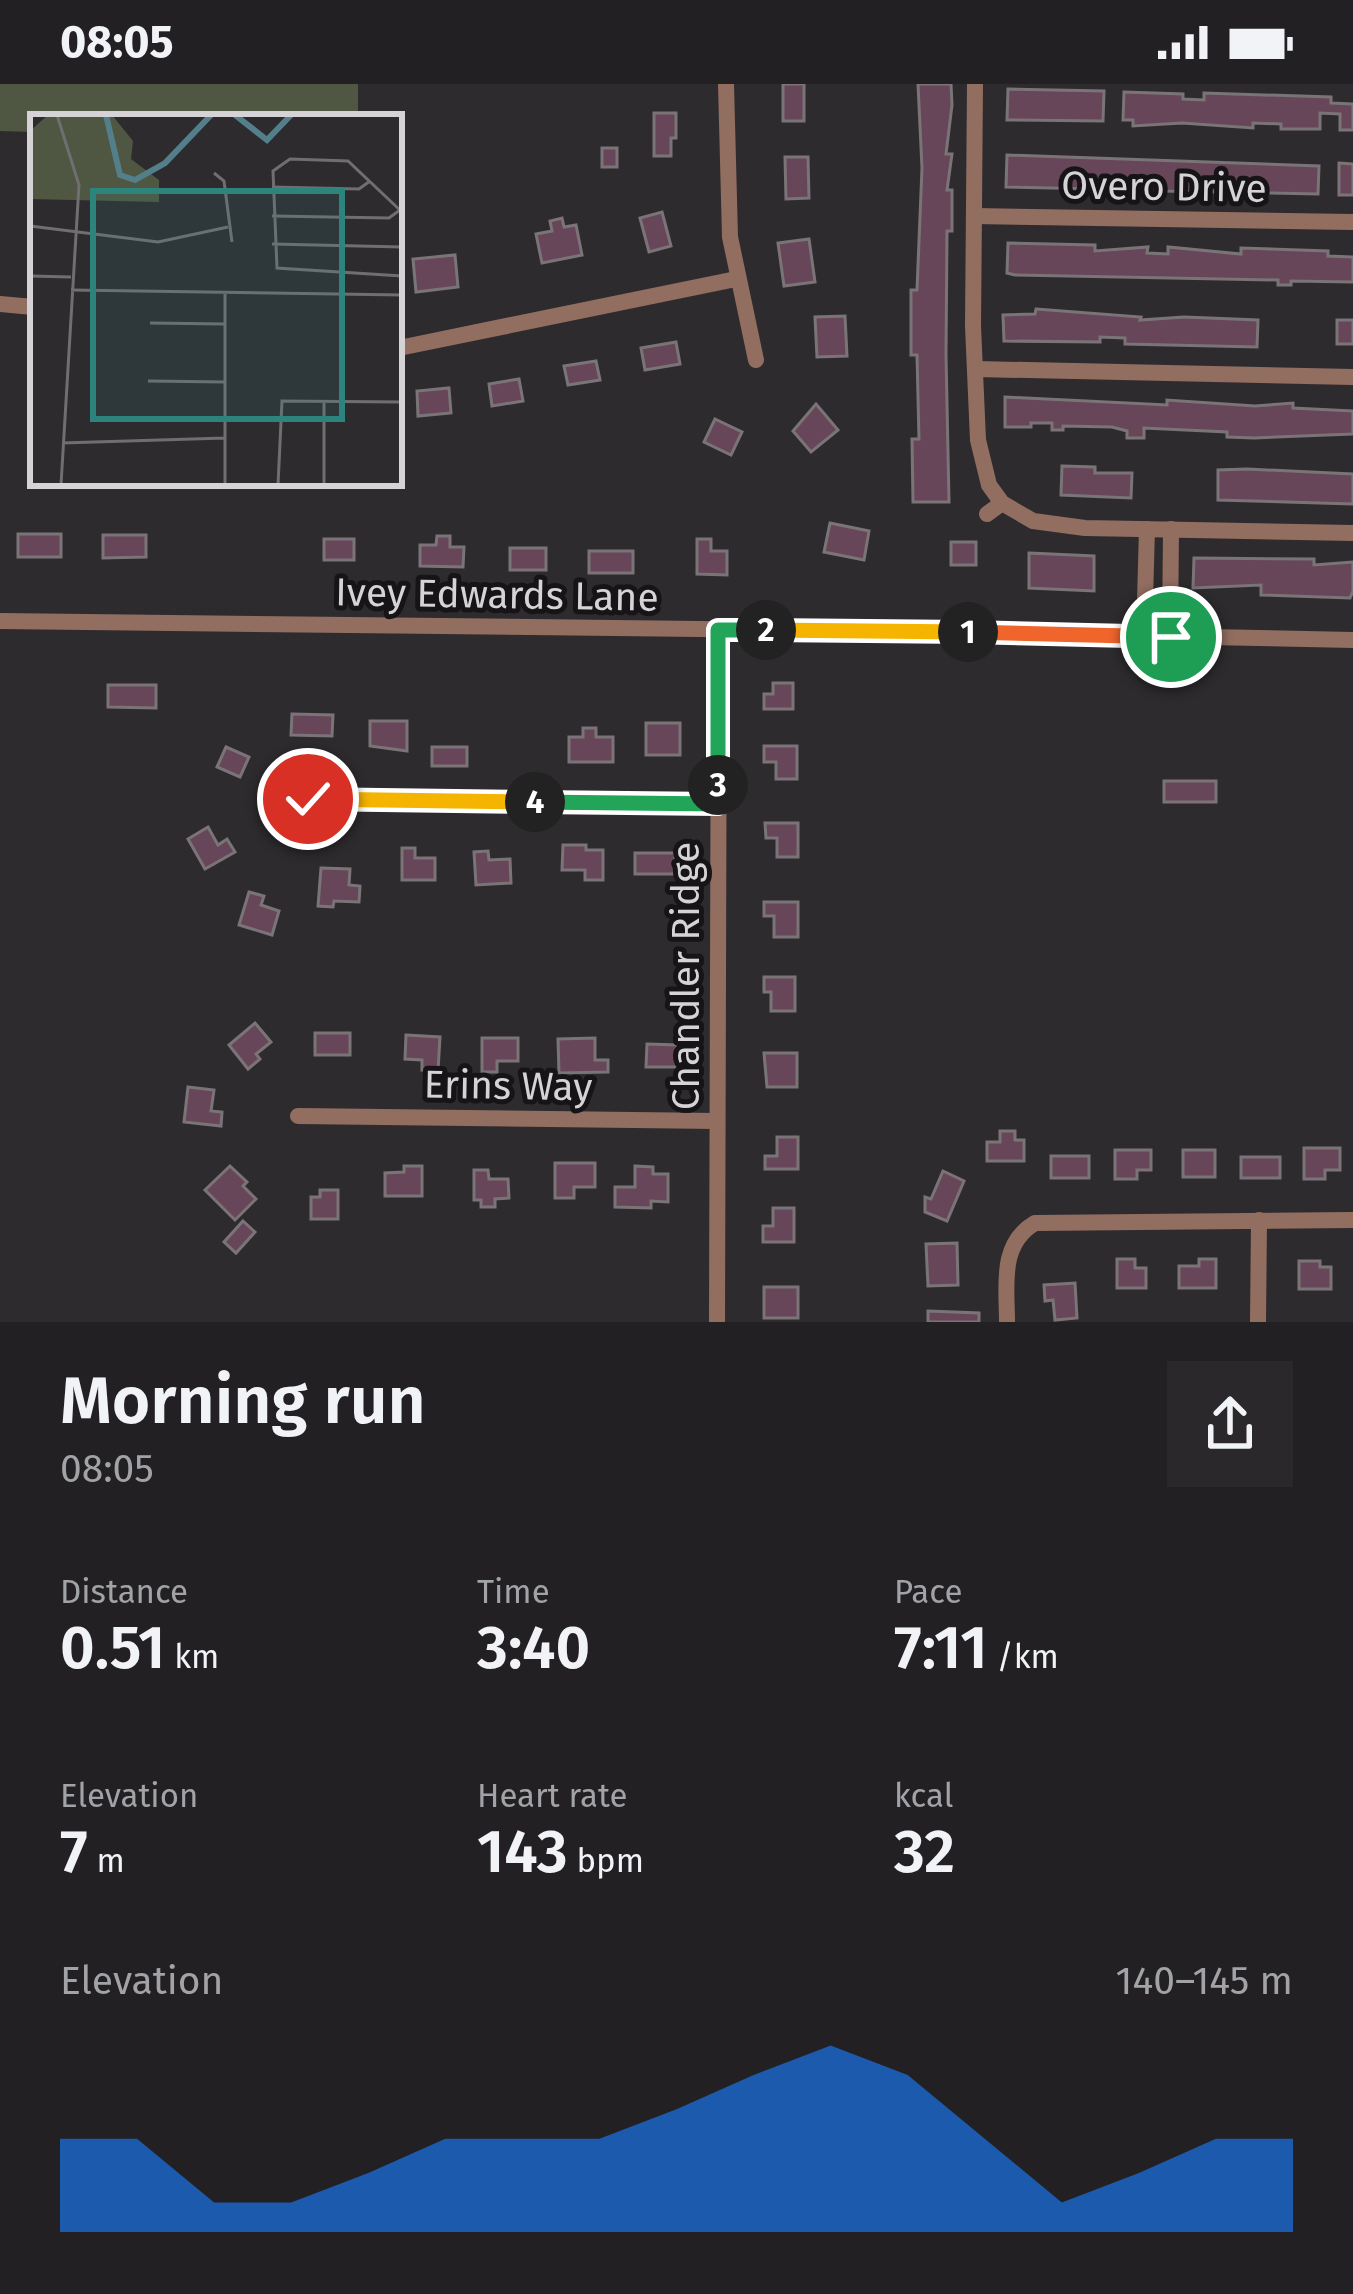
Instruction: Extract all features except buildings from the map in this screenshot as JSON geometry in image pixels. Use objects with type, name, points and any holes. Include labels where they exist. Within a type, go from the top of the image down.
[{"type":"street","points":[[726,84],[727,199],[736,279],[756,360]]},
{"type":"street","points":[[975,84],[978,440],[994,508],[1033,521],[1147,529],[1353,533]]},
{"type":"street","name":"Overo Drive","points":[[974,216],[1353,222]]},
{"type":"street","points":[[402,347],[736,279]]},
{"type":"street","points":[[0,304],[30,307]]},
{"type":"street","points":[[975,369],[1353,376]]},
{"type":"street","points":[[1144,636],[1147,529]]},
{"type":"street","points":[[1171,530],[1171,637]]},
{"type":"street","name":"Ivey Edwards Lane","points":[[0,622],[1353,640]]},
{"type":"street","name":"Chandler Ridge","points":[[717,1322],[718,630]]},
{"type":"street","points":[[308,799],[718,804]]},
{"type":"street","name":"Erins Way","points":[[298,1115],[717,1121]]},
{"type":"street","points":[[1258,1220],[1258,1322]]},
{"type":"street","points":[[1006,1322],[1009,1256],[1021,1232],[1035,1223],[1353,1220]]},
{"type":"green space","points":[[0,84],[358,84],[358,114],[30,114],[30,132],[0,131]]},
{"type":"route","points":[[308,799],[718,804],[718,630],[1171,637]]}]
